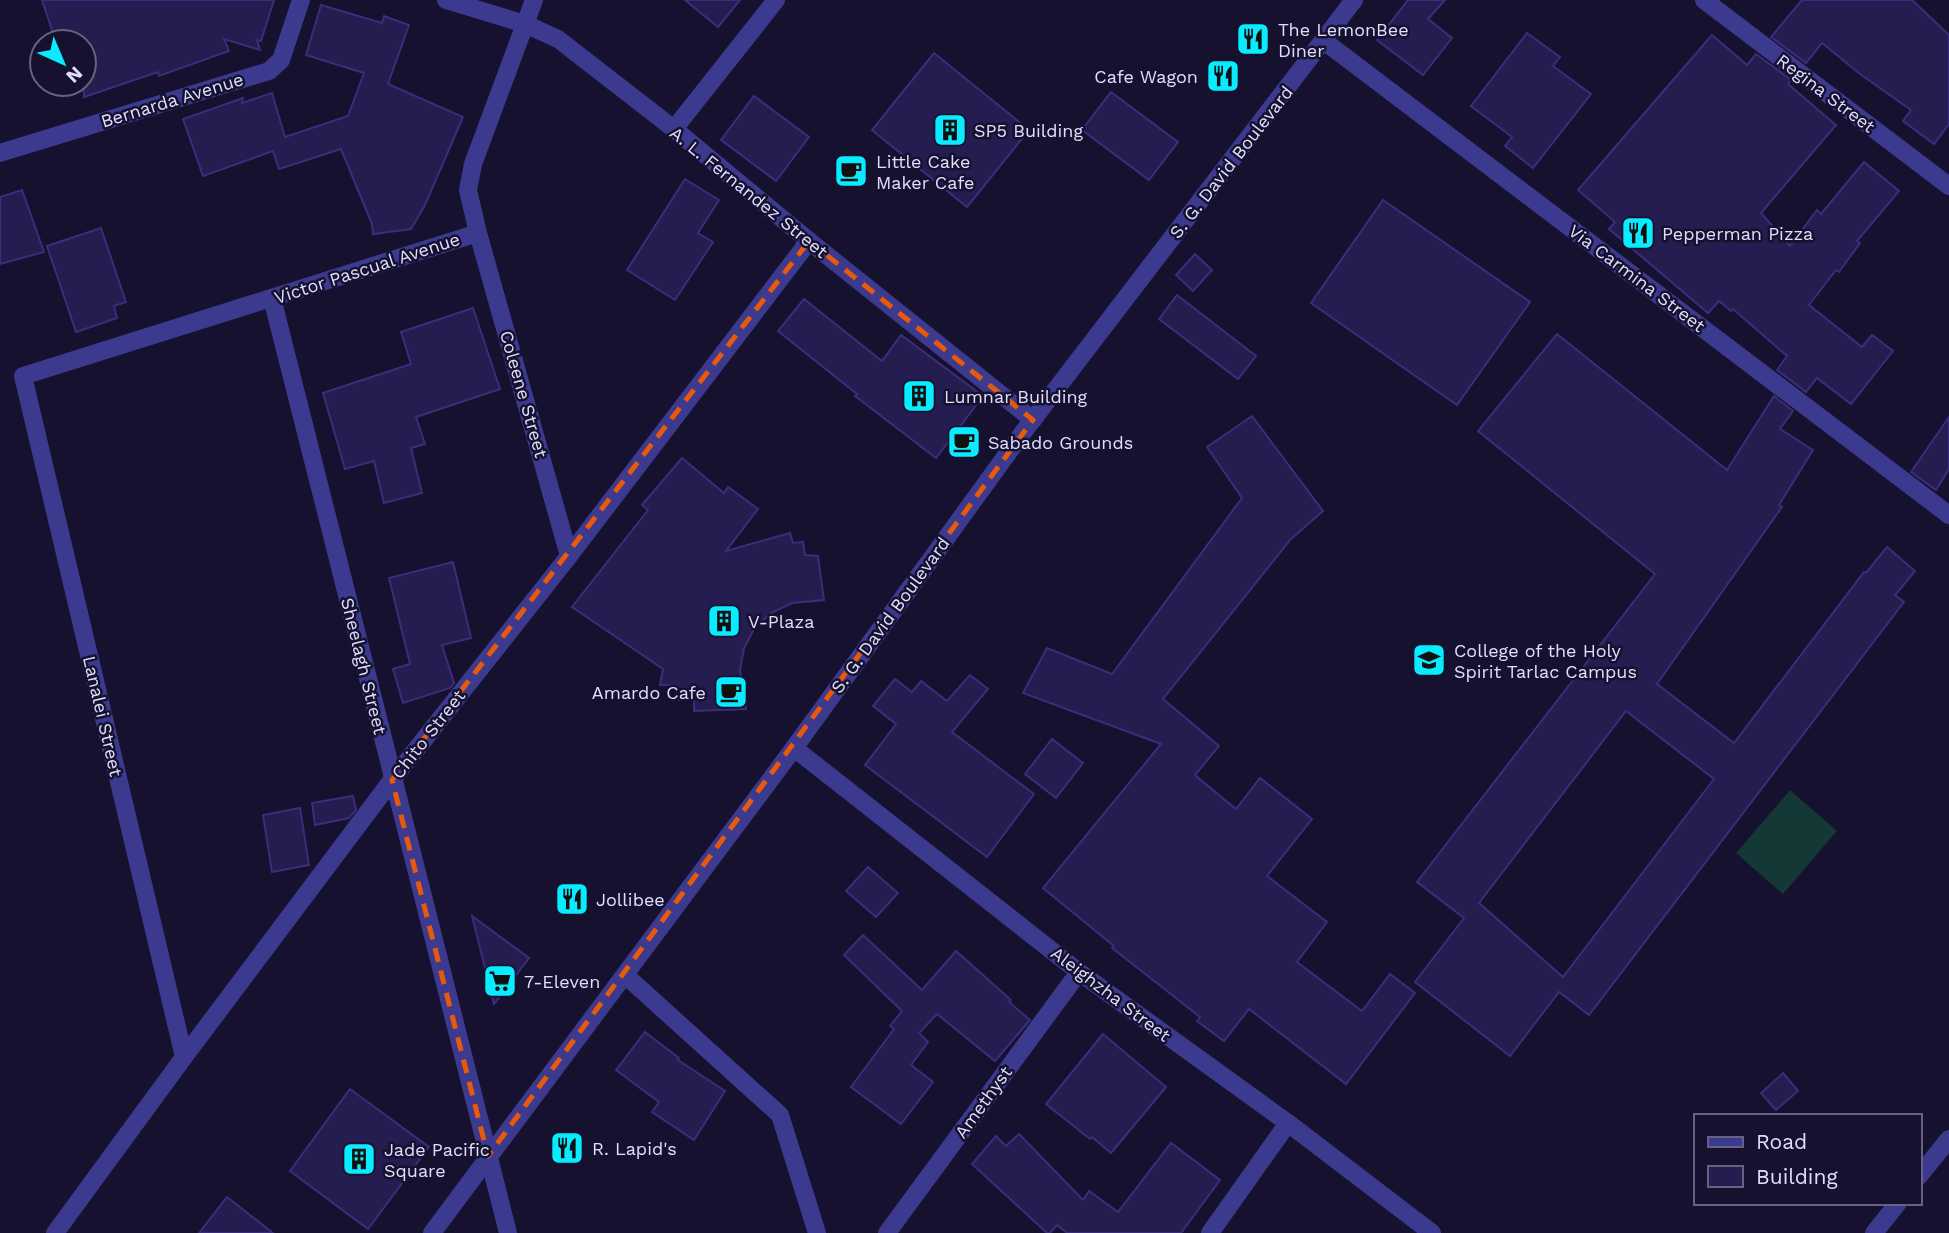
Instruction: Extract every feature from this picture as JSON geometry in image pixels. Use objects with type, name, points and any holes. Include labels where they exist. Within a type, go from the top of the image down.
[{"type":"street","name":"Bernarda Avenue","points":[[0,153],[269,71],[281,60],[302,0]]},
{"type":"street","name":"A. L. Fernandez Street","points":[[446,0],[525,24],[558,39],[1033,420]]},
{"type":"street","name":"Victor Pascual Avenue","points":[[23,376],[478,233],[468,190],[473,164],[534,0]]},
{"type":"street","points":[[674,130],[776,0]]},
{"type":"street","name":"S. G. David Boulevard","points":[[432,1233],[794,748],[1033,420],[1353,0]]},
{"type":"street","name":"Regina Street","points":[[1704,0],[1949,186]]},
{"type":"street","name":"Via Carmina Street","points":[[1324,41],[1949,515]]},
{"type":"street","name":"Coleene Street","points":[[478,233],[569,556]]},
{"type":"street","name":"Chito Street","points":[[55,1233],[392,780],[569,556],[809,241]]},
{"type":"street","name":"Sheelagh Street","points":[[272,298],[508,1233]]},
{"type":"street","name":"Lanalei Street","points":[[23,376],[184,1057]]},
{"type":"street","name":"Aleighzha Street","points":[[794,748],[1079,972],[1288,1123],[1432,1233]]},
{"type":"street","name":"Amethyst","points":[[887,1233],[1079,972]]},
{"type":"street","points":[[625,975],[780,1115],[817,1233]]},
{"type":"street","points":[[1210,1233],[1288,1123]]},
{"type":"street","points":[[1921,1174],[1949,1139]]},
{"type":"street","points":[[1874,1233],[1896,1205]]},
{"type":"highlighted area","points":[[809,241],[1033,420],[488,1156],[392,780]]},
{"type":"green space","points":[[1790,790],[1837,831],[1783,894],[1736,853]]},
{"type":"building","points":[[42,0],[274,0],[261,41],[257,40],[260,50],[224,39],[229,51],[159,76],[158,72],[98,92],[98,28],[51,28]]},
{"type":"building","points":[[685,0],[740,0],[718,27]]},
{"type":"building","points":[[1408,0],[1445,0],[1428,19],[1452,38],[1423,75],[1377,40]]},
{"type":"building","points":[[1802,0],[1912,0],[1949,35],[1949,124],[1934,144],[1903,121],[1911,110],[1822,43],[1806,63],[1771,37]]},
{"type":"building","points":[[321,5],[382,23],[384,16],[409,25],[388,84],[463,117],[425,205],[411,229],[373,234],[372,224],[341,149],[279,169],[273,151],[203,176],[183,119],[243,98],[242,103],[272,93],[285,137],[348,116],[364,73],[306,55]]},
{"type":"building","points":[[1527,33],[1560,57],[1553,66],[1591,94],[1533,168],[1505,146],[1512,137],[1471,106]]},
{"type":"building","points":[[1712,35],[1747,65],[1756,54],[1791,80],[1788,84],[1836,125],[1761,213],[1790,246],[1817,210],[1821,214],[1864,162],[1899,191],[1857,241],[1860,243],[1839,272],[1836,270],[1809,305],[1862,347],[1872,335],[1893,351],[1851,404],[1817,378],[1806,392],[1777,370],[1787,356],[1733,309],[1731,311],[1719,301],[1708,313],[1609,229],[1615,222],[1578,190]]},
{"type":"building","name":"SP5 Building","points":[[934,53],[1029,130],[967,207],[872,130]]},
{"type":"building","points":[[1111,92],[1178,142],[1149,180],[1082,130]]},
{"type":"building","points":[[754,96],[809,137],[776,181],[721,140]]},
{"type":"building","points":[[685,179],[719,200],[698,233],[713,242],[675,300],[627,270]]},
{"type":"building","points":[[22,190],[44,252],[0,264],[0,197]]},
{"type":"building","points":[[1383,200],[1530,302],[1457,405],[1311,303]]},
{"type":"building","points":[[101,228],[126,302],[114,306],[117,318],[76,332],[47,246]]},
{"type":"building","points":[[1195,254],[1212,270],[1193,291],[1176,275]]},
{"type":"building","points":[[1177,295],[1256,356],[1238,379],[1159,319]]},
{"type":"building","name":"Lumnar Building","points":[[804,299],[882,361],[901,335],[983,396],[936,458],[855,396],[857,394],[778,331]]},
{"type":"building","points":[[473,308],[500,389],[416,417],[425,444],[411,448],[422,493],[384,503],[374,461],[345,469],[323,393],[411,364],[401,332]]},
{"type":"building","points":[[1557,334],[1727,470],[1774,396],[1793,411],[1780,429],[1813,450],[1779,505],[1782,507],[1657,684],[1734,743],[1864,572],[1866,573],[1887,547],[1915,571],[1895,595],[1904,602],[1589,1015],[1559,992],[1510,1056],[1415,982],[1464,918],[1417,882],[1655,574],[1478,431]],"holes":[[[1626,711],[1714,779],[1563,977],[1479,903]]]},
{"type":"building","points":[[1252,416],[1323,511],[1291,539],[1163,699],[1219,746],[1195,775],[1236,809],[1260,778],[1312,819],[1267,876],[1327,922],[1297,962],[1362,1011],[1390,974],[1415,993],[1346,1084],[1249,1009],[1224,1041],[1197,1021],[1200,1017],[1112,948],[1114,946],[1043,888],[1161,744],[1023,693],[1047,648],[1112,674],[1242,498],[1207,447]]},
{"type":"building","points":[[1949,417],[1949,469],[1936,490],[1911,472]]},
{"type":"building","points":[[682,458],[724,493],[728,487],[758,509],[726,551],[790,533],[793,543],[803,542],[805,555],[818,556],[824,600],[792,603],[771,613],[754,629],[744,648],[740,670],[746,709],[694,711],[694,700],[679,700],[674,685],[660,685],[663,669],[572,607],[648,510],[642,505]]},
{"type":"building","points":[[453,562],[471,638],[442,645],[454,683],[450,688],[403,703],[393,669],[410,664],[389,578]]},
{"type":"building","points":[[970,675],[988,689],[952,732],[1034,794],[987,857],[865,765],[896,724],[873,706],[895,679],[912,692],[921,681],[947,701]]},
{"type":"building","points":[[1052,739],[1083,763],[1056,798],[1025,774]]},
{"type":"building","points":[[353,796],[356,810],[349,818],[315,825],[312,803]]},
{"type":"building","points":[[300,808],[309,865],[272,872],[263,815]]},
{"type":"building","points":[[868,867],[898,893],[876,917],[846,891]]},
{"type":"building","name":"7-Eleven","points":[[472,916],[529,958],[494,1004]]},
{"type":"building","points":[[863,935],[922,990],[956,951],[1030,1020],[995,1061],[937,1014],[919,1033],[928,1042],[911,1065],[933,1082],[901,1124],[851,1087],[894,1029],[890,1026],[902,1011],[844,955]]},
{"type":"building","points":[[645,1032],[679,1058],[678,1060],[725,1091],[694,1140],[652,1112],[659,1102],[616,1070]]},
{"type":"building","points":[[1103,1034],[1166,1087],[1111,1153],[1046,1104]]},
{"type":"building","points":[[1783,1073],[1798,1091],[1776,1110],[1761,1093]]},
{"type":"building","name":"Jade Pacific Square","points":[[350,1089],[429,1147],[368,1229],[290,1171]]},
{"type":"building","points":[[1019,1134],[1083,1200],[1089,1191],[1118,1212],[1171,1143],[1220,1180],[1181,1233],[1067,1233],[1057,1225],[1047,1233],[972,1164],[996,1136],[1006,1146]]},
{"type":"building","points":[[227,1197],[273,1233],[199,1233]]},
{"type":"place","name":"The LemonBee Diner","points":[[1253,39]]},
{"type":"place","name":"Cafe Wagon","points":[[1223,76]]},
{"type":"place","name":"SP5 Building","points":[[950,130]]},
{"type":"place","name":"Little Cake Maker Cafe","points":[[851,171]]},
{"type":"place","name":"Pepperman Pizza","points":[[1638,233]]},
{"type":"place","name":"Lumnar Building","points":[[919,396]]},
{"type":"place","name":"Sabado Grounds","points":[[964,442]]},
{"type":"place","name":"V-Plaza","points":[[724,621]]},
{"type":"place","name":"College of the Holy Spirit Tarlac Campus","points":[[1429,660]]},
{"type":"place","name":"Amardo Cafe","points":[[731,692]]},
{"type":"place","name":"Jollibee","points":[[572,899]]},
{"type":"place","name":"7-Eleven","points":[[500,981]]},
{"type":"place","name":"R. Lapid's","points":[[567,1148]]},
{"type":"place","name":"Jade Pacific Square","points":[[359,1159]]}]
